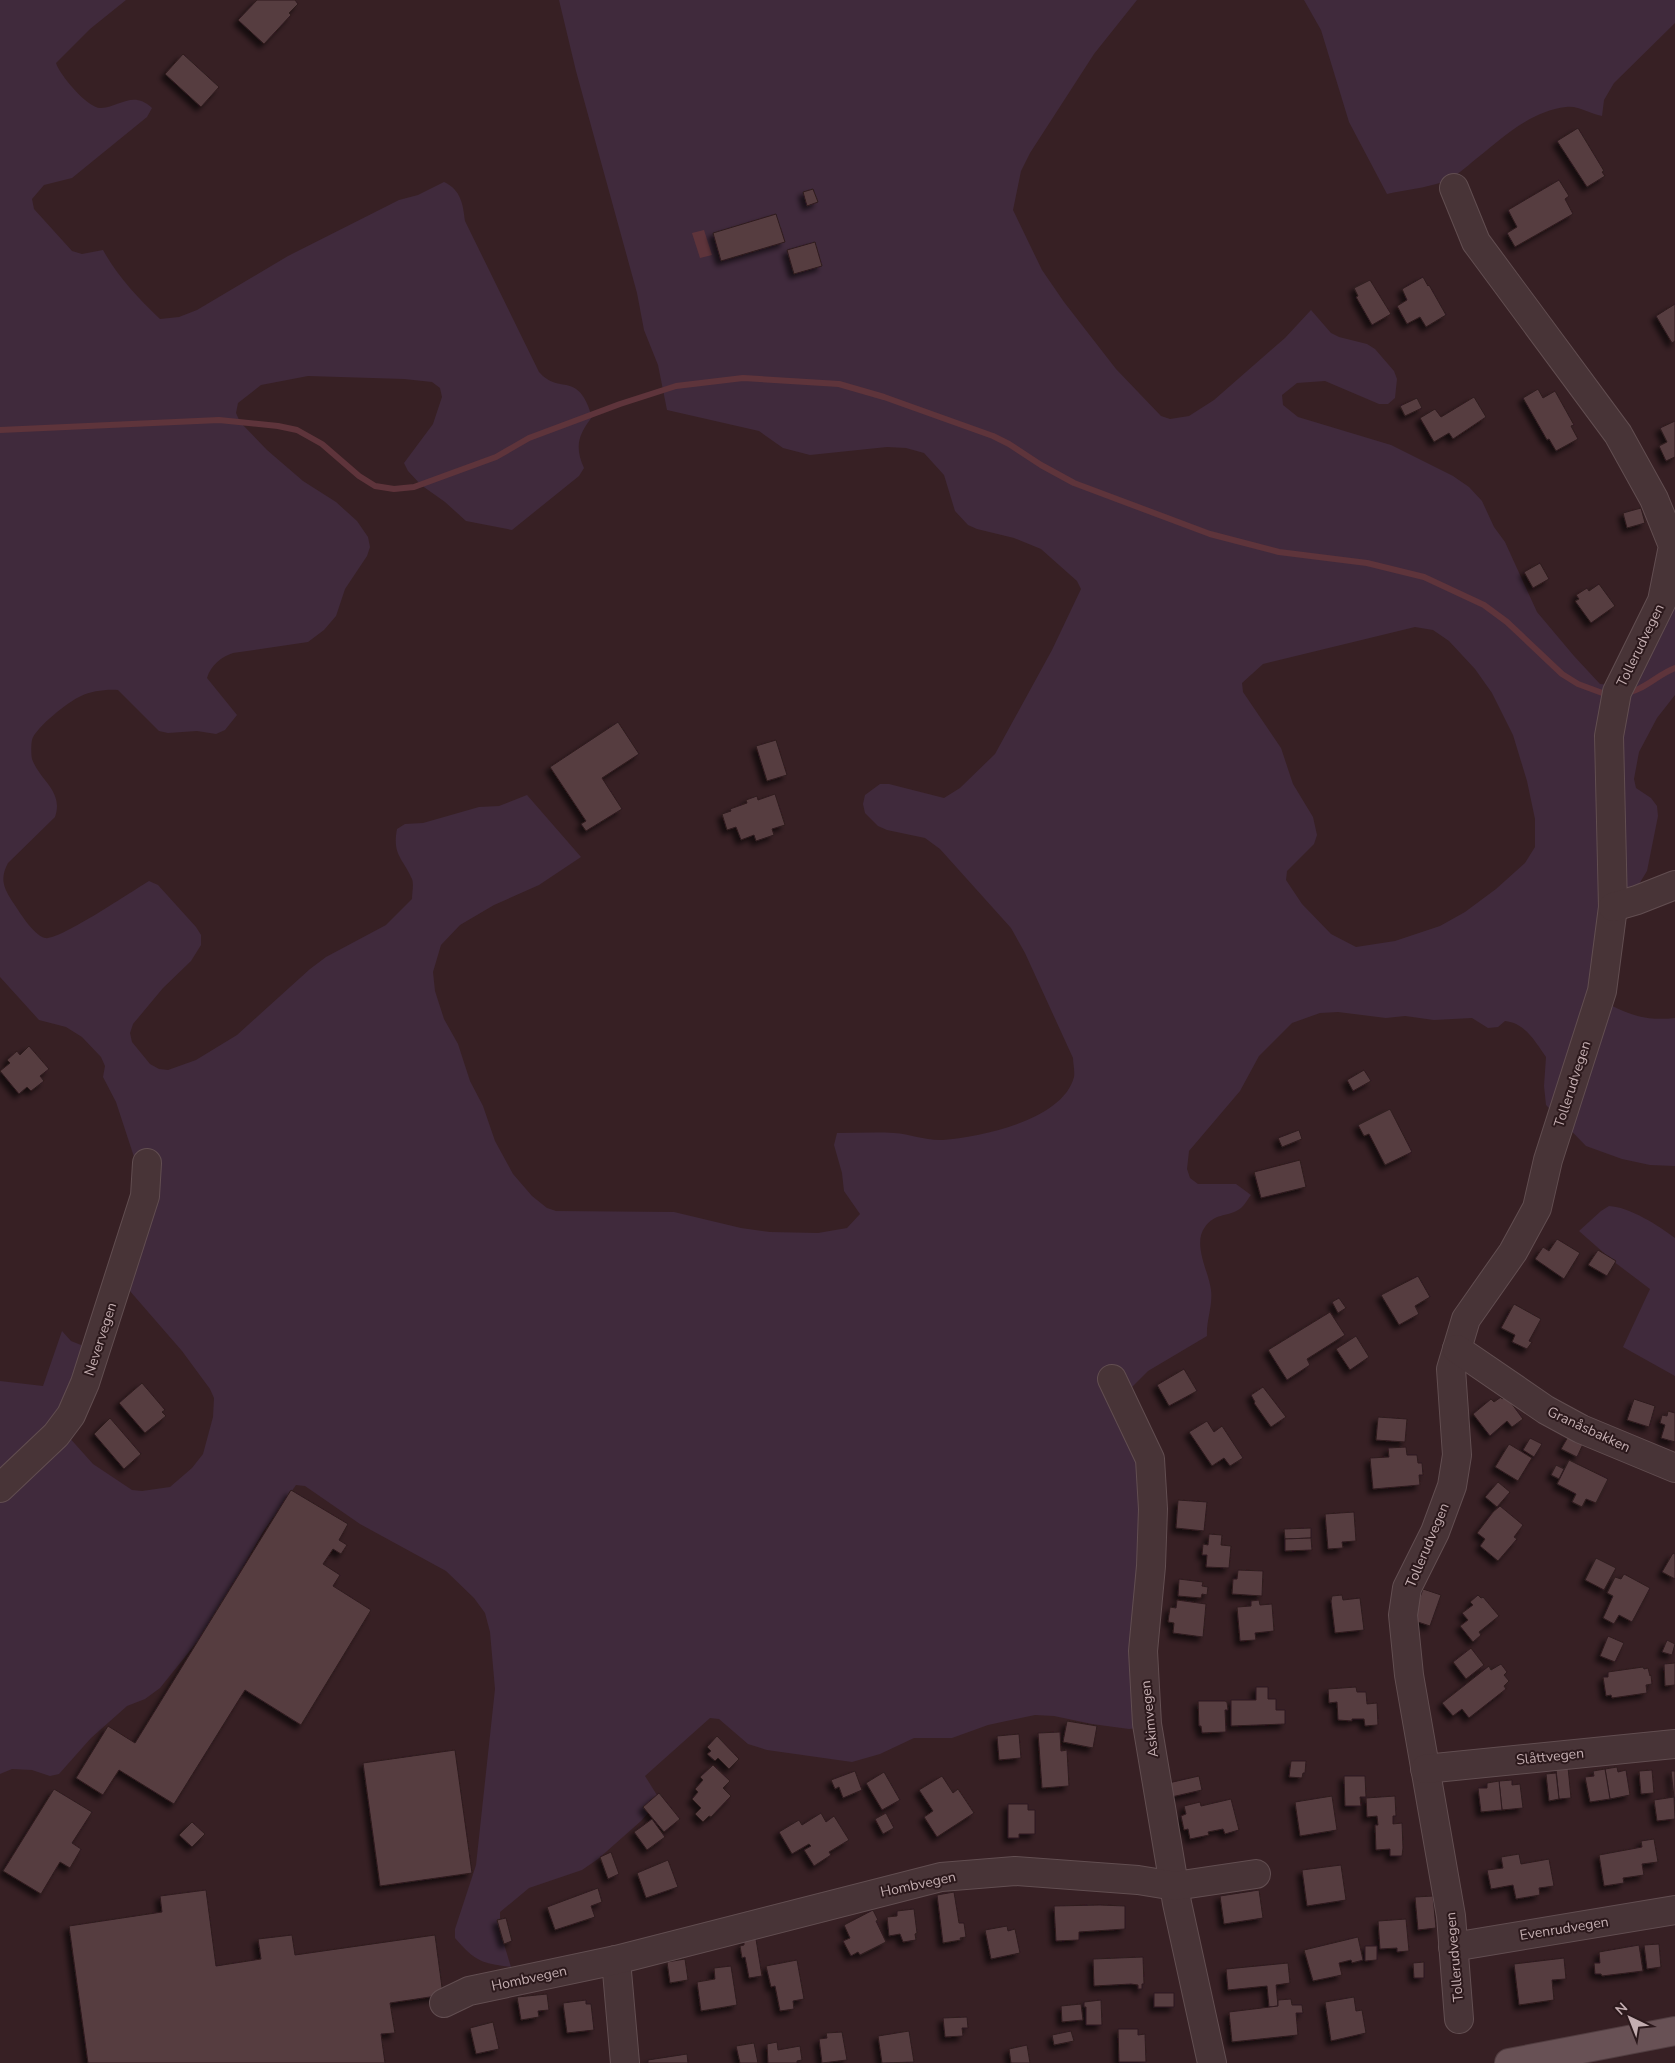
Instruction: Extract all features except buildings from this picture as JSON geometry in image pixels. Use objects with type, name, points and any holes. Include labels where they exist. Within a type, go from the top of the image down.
[{"type":"main road","points":[[1509,2063],[1675,2031]]},
{"type":"street","name":"Tollerudvegen","points":[[1454,188],[1476,242],[1618,434],[1654,499],[1673,546],[1662,601],[1617,692],[1609,736],[1613,906],[1602,991],[1548,1160],[1537,1208],[1512,1252],[1466,1319],[1451,1370],[1457,1455],[1452,1486],[1435,1532],[1408,1588],[1403,1615],[1409,1676],[1451,1916],[1459,2019]]},
{"type":"street","points":[[1613,906],[1637,900],[1675,885]]},
{"type":"street","name":"Nevervegen","points":[[0,1488],[56,1435],[71,1415],[85,1383],[145,1196],[147,1163]]},
{"type":"street","name":"Granåsbakken","points":[[1457,1349],[1546,1410],[1581,1429],[1675,1468]]},
{"type":"street","name":"Askimvegen","points":[[1112,1379],[1150,1460],[1153,1509],[1151,1566],[1143,1651],[1147,1724],[1175,1886],[1212,2063]]},
{"type":"street","name":"Slåttvegen","points":[[1425,1770],[1675,1744]]},
{"type":"street","name":"Hombvegen","points":[[444,2003],[469,1991],[616,1960],[941,1877],[1015,1872],[1138,1880],[1175,1886],[1256,1874]]},
{"type":"street","name":"Evenrudvegen","points":[[1453,1947],[1675,1910]]},
{"type":"street","points":[[616,1960],[625,2063]]},
{"type":"shaded area","points":[[0,0],[126,0],[90,29],[56,63],[62,75],[75,90],[95,107],[108,107],[126,101],[139,100],[152,108],[147,117],[72,178],[44,185],[32,199],[34,209],[72,251],[82,254],[103,250],[129,287],[160,319],[179,317],[197,310],[288,256],[399,200],[418,195],[444,182],[458,193],[465,221],[539,372],[547,379],[575,388],[587,402],[592,417],[579,441],[579,453],[584,468],[579,476],[512,530],[466,521],[445,502],[421,485],[408,471],[404,463],[433,424],[442,397],[440,388],[432,382],[404,379],[308,376],[261,385],[238,403],[236,413],[240,422],[267,450],[303,481],[336,502],[357,521],[368,537],[370,547],[367,556],[345,589],[336,616],[324,630],[308,642],[233,653],[214,665],[207,678],[237,715],[225,730],[216,734],[197,731],[168,733],[159,731],[118,690],[85,694],[53,715],[34,735],[31,752],[36,767],[54,793],[57,808],[55,817],[8,863],[3,878],[6,891],[22,916],[31,928],[45,938],[53,937],[80,924],[149,881],[158,885],[196,927],[201,935],[201,945],[191,961],[163,988],[133,1024],[130,1033],[132,1042],[150,1064],[159,1069],[168,1070],[196,1060],[237,1035],[310,969],[326,957],[386,925],[412,899],[412,879],[397,851],[397,829],[405,824],[423,823],[479,807],[499,806],[527,795],[581,857],[539,885],[494,905],[460,925],[441,945],[433,972],[435,991],[444,1019],[458,1044],[470,1081],[483,1106],[495,1141],[513,1174],[532,1196],[547,1208],[556,1211],[674,1212],[741,1228],[770,1232],[818,1233],[847,1228],[860,1214],[844,1191],[842,1173],[834,1145],[837,1133],[894,1133],[937,1140],[978,1135],[1019,1124],[1038,1115],[1054,1105],[1067,1092],[1074,1077],[1073,1058],[1025,953],[1011,928],[940,849],[925,838],[887,830],[878,826],[865,813],[863,804],[865,795],[880,784],[889,784],[944,798],[960,788],[995,754],[1052,650],[1081,589],[1077,581],[1041,549],[1014,538],[968,525],[955,511],[944,475],[924,453],[906,448],[887,447],[810,455],[783,448],[759,431],[667,410],[658,365],[644,330],[637,293],[576,71],[559,0],[1137,0],[1094,54],[1030,153],[1021,171],[1013,210],[1042,270],[1064,302],[1116,369],[1161,416],[1170,419],[1189,416],[1214,400],[1285,338],[1311,310],[1331,333],[1367,344],[1375,349],[1394,371],[1397,379],[1395,398],[1388,404],[1379,404],[1325,381],[1297,383],[1282,395],[1283,405],[1298,417],[1391,445],[1453,476],[1469,487],[1482,501],[1494,527],[1505,542],[1537,612],[1600,684],[1610,685],[1675,559],[1675,695],[1657,718],[1639,752],[1634,779],[1636,788],[1651,798],[1657,806],[1658,816],[1647,871],[1598,952],[1607,1003],[1624,1011],[1648,1018],[1675,1018],[1675,1166],[1650,1165],[1622,1159],[1586,1146],[1546,1105],[1544,1086],[1546,1057],[1529,1034],[1512,1022],[1505,1021],[1498,1027],[1488,1028],[1472,1018],[1434,1020],[1405,1016],[1386,1018],[1338,1012],[1320,1013],[1292,1023],[1259,1056],[1240,1091],[1189,1151],[1187,1169],[1190,1178],[1198,1184],[1236,1184],[1251,1195],[1240,1209],[1213,1219],[1201,1234],[1202,1258],[1211,1290],[1207,1336],[1148,1371],[1128,1391],[1151,1431],[1139,1728],[1129,1729],[1054,1716],[1035,1715],[988,1725],[952,1738],[914,1738],[880,1754],[852,1762],[767,1750],[748,1744],[719,1719],[710,1718],[645,1776],[660,1800],[641,1821],[598,1859],[582,1870],[529,1888],[500,1912],[500,1931],[511,1967],[493,1964],[474,1957],[455,1938],[455,1929],[476,1865],[495,1689],[490,1632],[485,1613],[474,1598],[446,1571],[360,1524],[305,1486],[296,1485],[263,1532],[209,1627],[160,1688],[145,1699],[127,1706],[91,1738],[59,1774],[50,1776],[32,1770],[12,1769],[0,1774],[0,1381],[43,1386],[62,1331],[71,1341],[81,1345],[90,1363],[67,1435],[93,1464],[132,1490],[142,1491],[170,1487],[192,1468],[203,1454],[213,1417],[214,1398],[210,1389],[182,1351],[116,1275],[130,1218],[136,1163],[116,1102],[103,1077],[105,1066],[101,1057],[82,1037],[66,1027],[39,1020],[0,977]],"holes":[[[1415,627],[1433,630],[1449,641],[1475,669],[1492,693],[1513,735],[1527,781],[1535,819],[1535,847],[1525,863],[1496,889],[1465,912],[1440,926],[1395,941],[1356,947],[1331,934],[1302,904],[1286,880],[1287,871],[1314,844],[1317,835],[1313,817],[1293,784],[1281,748],[1243,692],[1242,683],[1263,664]]]},
{"type":"shaded area","points":[[1304,0],[1675,0],[1675,23],[1614,83],[1604,100],[1602,116],[1580,108],[1570,107],[1539,114],[1515,128],[1447,180],[1429,186],[1387,194],[1349,122],[1321,30]]},
{"type":"shaded area","points":[[704,230],[712,255],[700,258],[692,233]]},
{"type":"shaded area","points":[[1609,1206],[1635,1213],[1675,1238],[1675,1376],[1623,1347],[1650,1289],[1613,1261],[1579,1231]]},
{"type":"waterway","points":[[0,430],[219,420],[278,426],[297,430],[322,444],[359,476],[375,486],[394,489],[414,487],[496,457],[529,438],[620,404],[676,386],[743,378],[839,384],[884,397],[993,436],[1074,483],[1210,534],[1279,552],[1367,563],[1424,577],[1484,605],[1507,622],[1562,674],[1578,684],[1609,694]]},
{"type":"waterway","points":[[1624,693],[1637,690],[1675,668]]}]
